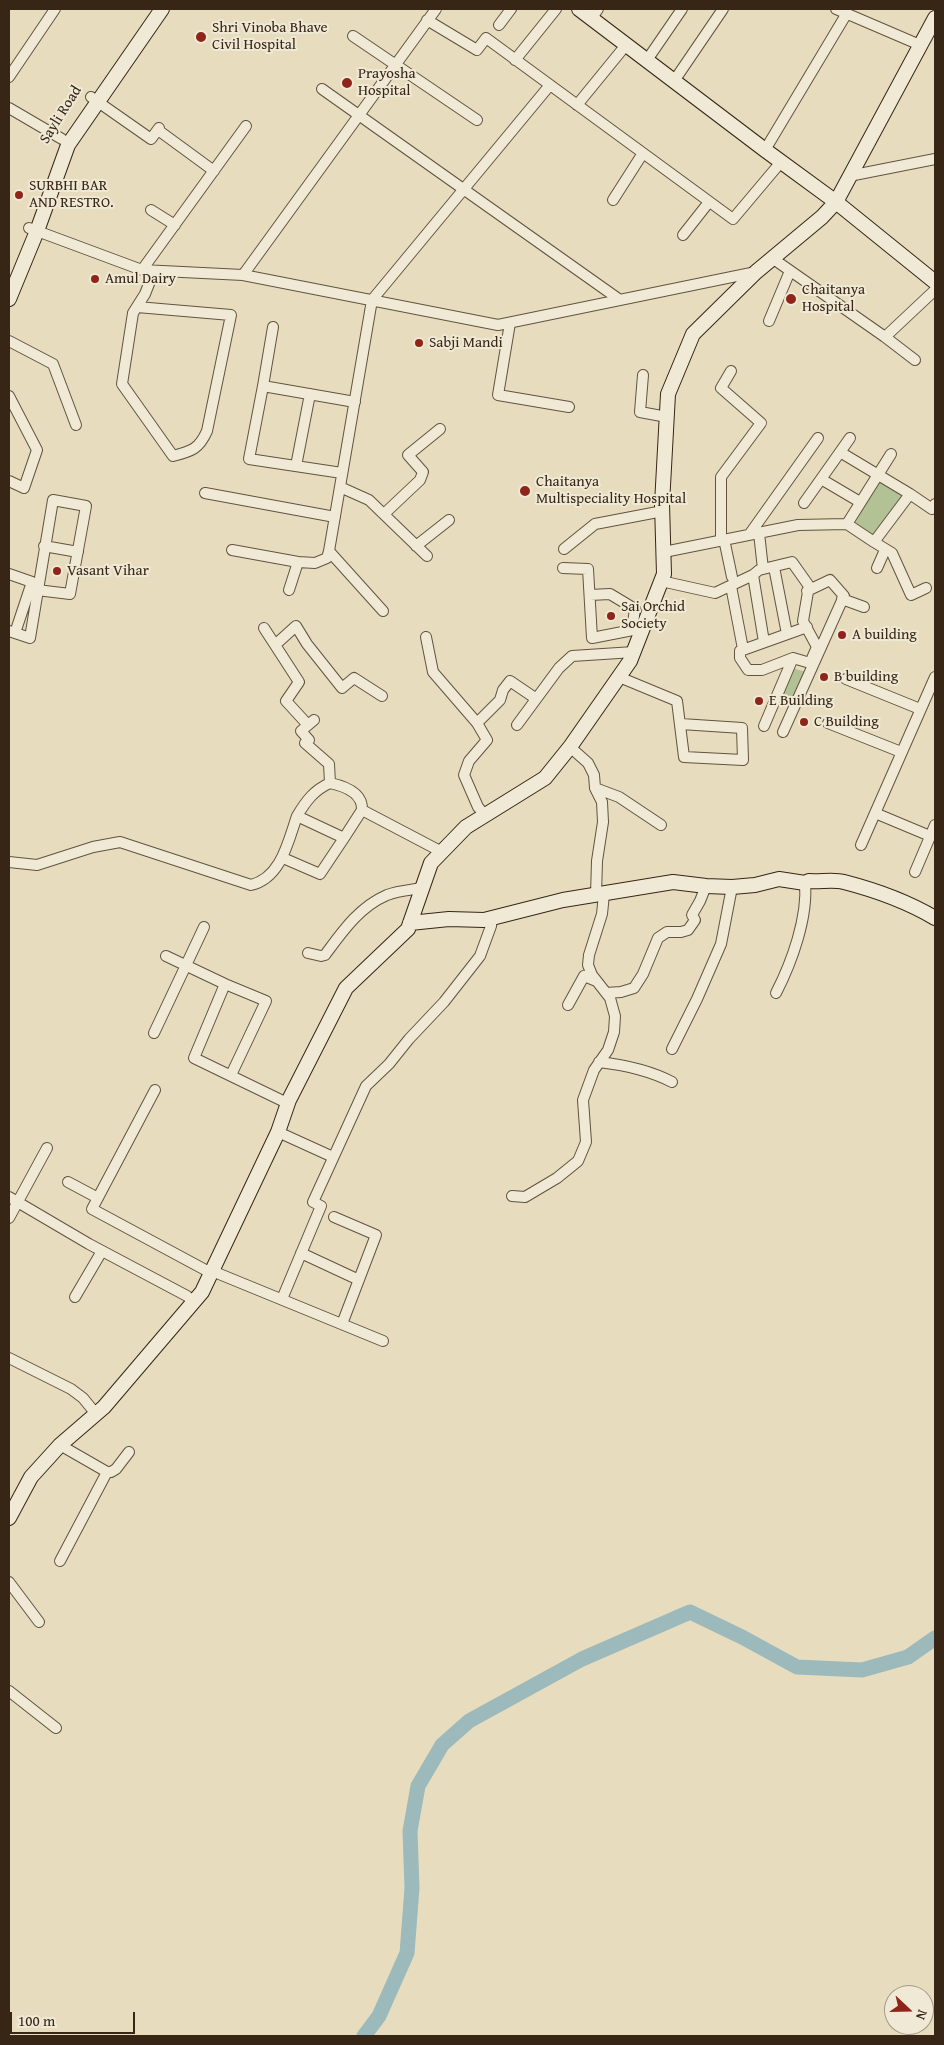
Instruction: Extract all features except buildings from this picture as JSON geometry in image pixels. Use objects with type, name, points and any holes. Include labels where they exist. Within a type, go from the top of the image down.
[{"type":"main road","name":"Sayli Road","points":[[9,277],[33,230],[48,174],[62,139],[95,100],[151,9]]},
{"type":"main road","points":[[9,299],[33,230],[65,153],[95,100],[162,9]]},
{"type":"main road","points":[[579,9],[595,14],[626,45],[836,202],[935,282]]},
{"type":"main road","points":[[9,1518],[31,1477],[60,1445],[96,1414],[202,1292],[278,1132],[288,1104],[346,988],[408,929],[432,863],[466,827],[545,778],[570,747],[630,662],[634,652],[637,629],[664,574],[662,511],[668,394],[693,334],[756,272],[822,217],[836,202],[935,18]]},
{"type":"main road","points":[[410,923],[449,919],[484,920],[563,900],[673,882],[732,887],[755,886],[779,879],[805,883],[809,881],[843,882],[870,889],[935,918]]},
{"type":"street","points":[[9,76],[55,9]]},
{"type":"street","points":[[243,275],[436,9]]},
{"type":"street","points":[[499,25],[511,9]]},
{"type":"street","points":[[515,60],[556,9]]},
{"type":"street","points":[[648,60],[682,9]]},
{"type":"street","points":[[674,81],[723,9]]},
{"type":"street","points":[[836,9],[851,12],[920,45]]},
{"type":"street","points":[[765,150],[851,12]]},
{"type":"street","points":[[427,20],[477,50],[486,38],[733,219],[781,162]]},
{"type":"street","points":[[353,36],[477,120]]},
{"type":"street","points":[[577,105],[626,45]]},
{"type":"street","points":[[232,550],[298,562],[315,563],[327,558],[372,300],[550,85]]},
{"type":"street","points":[[322,89],[620,300]]},
{"type":"street","points":[[95,100],[151,139],[158,129],[214,171]]},
{"type":"street","points":[[9,108],[62,139]]},
{"type":"street","points":[[142,270],[246,126]]},
{"type":"street","points":[[613,200],[643,153]]},
{"type":"street","points":[[849,176],[935,159]]},
{"type":"street","points":[[683,235],[709,202]]},
{"type":"street","points":[[151,210],[175,225]]},
{"type":"street","points":[[33,230],[142,270],[243,275],[498,325],[756,272]]},
{"type":"street","points":[[772,258],[915,360]]},
{"type":"street","points":[[137,307],[231,315],[207,431],[200,445],[173,456],[122,384],[132,313],[145,294],[154,271]]},
{"type":"street","points":[[769,322],[790,271]]},
{"type":"street","points":[[885,337],[935,290]]},
{"type":"street","points":[[510,323],[498,395],[570,407]]},
{"type":"street","points":[[273,328],[249,459],[342,473]]},
{"type":"street","points":[[9,341],[53,364],[76,425]]},
{"type":"street","points":[[731,371],[721,388],[762,423],[720,477],[722,540],[732,581],[743,649]]},
{"type":"street","points":[[644,375],[640,412],[667,417]]},
{"type":"street","points":[[263,386],[355,402]]},
{"type":"street","points":[[296,466],[310,394]]},
{"type":"street","points":[[9,396],[37,450],[24,488],[9,481]]},
{"type":"street","points":[[384,514],[420,480],[423,472],[408,455],[440,429]]},
{"type":"street","points":[[763,569],[754,534],[818,438]]},
{"type":"street","points":[[804,502],[850,438]]},
{"type":"street","points":[[840,452],[932,509],[935,504]]},
{"type":"street","points":[[847,524],[891,454]]},
{"type":"street","points":[[820,479],[860,502]]},
{"type":"street","points":[[340,487],[369,500],[427,556]]},
{"type":"street","points":[[205,493],[335,517]]},
{"type":"street","points":[[874,542],[910,494]]},
{"type":"street","points":[[9,574],[32,582],[12,632],[30,638],[37,590],[44,546],[53,500],[86,506],[70,594],[37,590]]},
{"type":"street","points":[[564,548],[595,524],[662,511]]},
{"type":"street","points":[[416,546],[449,520]]},
{"type":"street","points":[[664,552],[798,526],[847,524],[892,553],[911,595],[926,588]]},
{"type":"street","points":[[44,546],[78,552]]},
{"type":"street","points":[[877,568],[885,550]]},
{"type":"street","points":[[329,551],[383,611]]},
{"type":"street","points":[[289,590],[298,562]]},
{"type":"street","points":[[661,581],[715,593],[732,581],[753,575],[763,569],[792,562],[809,586],[803,621],[807,627],[817,647],[810,662],[793,658],[762,670],[748,670],[740,658],[740,650],[807,627]]},
{"type":"street","points":[[774,567],[787,634]]},
{"type":"street","points":[[563,568],[588,569],[592,638],[637,629],[635,609],[610,594],[590,595]]},
{"type":"street","points":[[753,575],[764,642]]},
{"type":"street","points":[[783,732],[844,596],[830,580],[808,590]]},
{"type":"street","points":[[842,599],[864,607]]},
{"type":"street","points":[[275,645],[296,626],[342,688],[354,678],[382,696]]},
{"type":"street","points":[[264,628],[299,682],[286,701],[311,722],[301,731],[308,740],[306,743],[329,764],[330,783]]},
{"type":"street","points":[[426,637],[433,672],[478,724],[487,740],[469,761],[464,775],[478,807],[485,815]]},
{"type":"street","points":[[517,725],[535,698],[559,668],[572,656],[634,652]]},
{"type":"street","points":[[764,726],[793,658]]},
{"type":"street","points":[[619,677],[678,701],[684,757],[743,760],[742,728],[681,724]]},
{"type":"street","points":[[861,845],[935,677]]},
{"type":"street","points":[[846,679],[920,709]]},
{"type":"street","points":[[478,724],[500,700],[510,681],[535,698]]},
{"type":"street","points":[[828,723],[902,752]]},
{"type":"street","points":[[512,1196],[524,1197],[534,1193],[578,1161],[586,1142],[583,1100],[588,1084],[599,1062],[608,1050],[614,1032],[615,1016],[610,998],[592,975],[588,965],[589,955],[602,914],[597,861],[603,822],[602,802],[595,788],[594,775],[588,763],[570,747]]},
{"type":"street","points":[[9,862],[37,865],[93,847],[120,842],[250,886],[266,880],[283,858],[297,816],[310,796],[321,787],[330,783],[349,790],[358,797],[362,804],[362,810],[320,874],[283,858]]},
{"type":"street","points":[[595,788],[619,797],[661,825]]},
{"type":"street","points":[[362,810],[442,852]]},
{"type":"street","points":[[874,813],[930,836]]},
{"type":"street","points":[[297,816],[344,838]]},
{"type":"street","points":[[915,872],[935,825]]},
{"type":"street","points":[[776,993],[790,964],[798,938],[806,899],[805,883]]},
{"type":"street","points":[[606,993],[621,992],[634,988],[643,974],[658,938],[667,932],[688,930],[695,920],[692,915],[706,886]]},
{"type":"street","points":[[672,1049],[697,999],[721,944],[732,887]]},
{"type":"street","points":[[308,953],[325,955],[344,929],[368,904],[388,895],[422,888]]},
{"type":"street","points":[[282,1299],[321,1206],[313,1202],[366,1086],[437,1009],[480,956],[492,918]]},
{"type":"street","points":[[154,1032],[204,927]]},
{"type":"street","points":[[166,956],[266,1001],[231,1075]]},
{"type":"street","points":[[568,1005],[584,976],[597,982]]},
{"type":"street","points":[[225,984],[194,1058],[288,1104]]},
{"type":"street","points":[[599,1062],[622,1064],[637,1068],[659,1075],[672,1082]]},
{"type":"street","points":[[155,1090],[92,1210],[212,1272],[383,1340]]},
{"type":"street","points":[[278,1132],[333,1157]]},
{"type":"street","points":[[9,1218],[13,1199],[47,1148]]},
{"type":"street","points":[[68,1182],[98,1198]]},
{"type":"street","points":[[13,1199],[102,1251],[187,1296],[194,1303]]},
{"type":"street","points":[[334,1217],[376,1235],[342,1324]]},
{"type":"street","points":[[75,1297],[102,1251]]},
{"type":"street","points":[[301,1253],[359,1280]]},
{"type":"street","points":[[9,1358],[71,1389],[83,1398],[96,1414]]},
{"type":"street","points":[[60,1445],[107,1472],[116,1469],[129,1452]]},
{"type":"street","points":[[60,1561],[107,1472]]},
{"type":"street","points":[[9,1582],[39,1622]]},
{"type":"street","points":[[9,1691],[56,1728]]},
{"type":"green space","points":[[879,481],[905,497],[875,536],[855,523]]},
{"type":"green space","points":[[792,668],[806,672],[792,705],[780,700]]},
{"type":"waterway","points":[[364,2036],[379,2016],[407,1953],[412,1888],[410,1831],[418,1786],[442,1745],[469,1721],[582,1659],[690,1612],[742,1637],[797,1667],[862,1670],[908,1657],[935,1638]]},
{"type":"place","name":"Shri Vinoba Bhave Civil Hospital","points":[[201,37]]},
{"type":"place","name":"Prayosha Hospital","points":[[347,83]]},
{"type":"place","name":"SURBHI BAR AND RESTRO.","points":[[19,195]]},
{"type":"place","name":"Amul Dairy","points":[[95,279]]},
{"type":"place","name":"Chaitanya Hospital","points":[[791,299]]},
{"type":"place","name":"Sabji Mandi","points":[[419,343]]},
{"type":"place","name":"Chaitanya Multispeciality Hospital","points":[[525,491]]},
{"type":"place","name":"Vasant Vihar","points":[[57,571]]},
{"type":"place","name":"Sai Orchid Society","points":[[611,616]]},
{"type":"place","name":"A building","points":[[842,635]]},
{"type":"place","name":"B building","points":[[824,677]]},
{"type":"place","name":"E Building","points":[[759,701]]},
{"type":"place","name":"C Building","points":[[804,722]]}]
